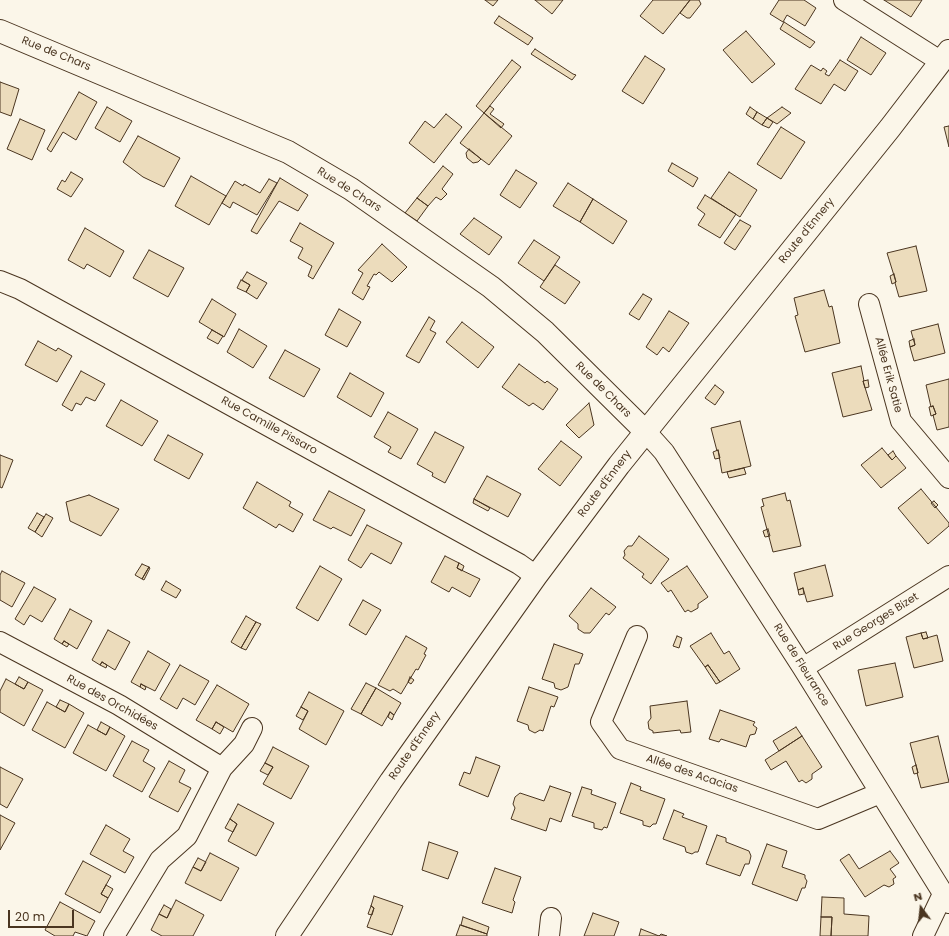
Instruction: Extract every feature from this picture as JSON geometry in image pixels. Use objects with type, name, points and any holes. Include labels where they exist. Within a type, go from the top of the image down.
[{"type":"street","points":[[844,0],[945,56]]},
{"type":"street","name":"Rue de Chars","points":[[0,31],[288,152],[351,189],[491,287],[539,327],[646,432]]},
{"type":"street","name":"Route d'Ennery","points":[[286,936],[391,781],[536,576],[646,432],[890,128],[945,56]]},
{"type":"street","name":"Rue Camille Pissaro","points":[[0,281],[20,289],[519,564],[536,576]]},
{"type":"street","name":"Allée Erik Satie","points":[[869,304],[901,421],[949,478]]},
{"type":"street","name":"Rue de Fleurance","points":[[646,432],[664,452],[803,668],[946,899]]},
{"type":"street","name":"Rue Georges Bizet","points":[[803,668],[949,576]]},
{"type":"street","name":"Allée des Acacias","points":[[637,636],[601,722],[620,749],[818,819],[880,792]]},
{"type":"street","name":"Rue des Orchidées","points":[[2,647],[119,705],[222,768]]},
{"type":"street","points":[[114,936],[160,860],[187,836],[222,768],[244,744],[252,728]]},
{"type":"street","points":[[923,936],[946,899]]},
{"type":"building","points":[[485,0],[498,0],[493,6]]},
{"type":"building","points":[[535,0],[563,0],[552,14]]},
{"type":"building","points":[[653,0],[690,0],[663,34],[640,16]]},
{"type":"building","points":[[690,0],[699,0],[701,4],[690,18],[687,18],[680,13]]},
{"type":"building","points":[[779,0],[804,0],[816,8],[805,26],[787,15],[783,22],[770,14]]},
{"type":"building","points":[[884,0],[922,0],[911,17]]},
{"type":"building","points":[[499,16],[533,38],[528,45],[494,23]]},
{"type":"building","points":[[784,22],[815,42],[810,48],[780,29]]},
{"type":"building","points":[[746,31],[775,64],[752,83],[723,50]]},
{"type":"building","points":[[861,37],[886,53],[871,75],[847,60]]},
{"type":"building","points":[[535,49],[576,75],[572,80],[531,54]]},
{"type":"building","points":[[645,56],[665,69],[643,104],[622,91]]},
{"type":"building","points":[[512,60],[521,67],[484,113],[476,106]]},
{"type":"building","points":[[840,60],[858,71],[845,91],[834,84],[821,104],[795,89],[811,65],[821,71],[823,68],[827,71],[825,74],[829,76]]},
{"type":"building","points":[[0,82],[19,89],[11,116],[0,112]]},
{"type":"building","points":[[79,92],[97,102],[76,140],[63,132],[51,152],[47,149]]},
{"type":"building","points":[[490,106],[494,109],[490,114],[504,124],[501,128],[484,113]]},
{"type":"building","points":[[107,107],[132,121],[120,142],[95,128]]},
{"type":"building","points":[[750,107],[757,112],[753,119],[746,114]]},
{"type":"building","points":[[782,107],[791,113],[777,124],[767,118]]},
{"type":"building","points":[[757,112],[767,118],[762,125],[753,119]]},
{"type":"building","points":[[484,113],[512,136],[489,165],[460,143]]},
{"type":"building","points":[[446,114],[462,127],[434,163],[409,143],[425,121],[434,128]]},
{"type":"building","points":[[767,118],[773,122],[769,128],[762,125]]},
{"type":"building","points":[[20,119],[45,130],[32,160],[7,149]]},
{"type":"building","points":[[949,126],[949,147],[944,127]]},
{"type":"building","points":[[781,127],[805,142],[781,179],[757,164]]},
{"type":"building","points":[[138,136],[180,158],[164,187],[143,177],[123,162]]},
{"type":"building","points":[[469,149],[481,159],[478,162],[473,163],[467,158],[466,153]]},
{"type":"building","points":[[672,163],[698,178],[693,187],[668,171]]},
{"type":"building","points":[[443,166],[453,174],[442,189],[447,194],[441,200],[436,197],[428,206],[417,198]]},
{"type":"building","points":[[516,170],[537,183],[520,208],[500,195]]},
{"type":"building","points":[[71,172],[83,179],[71,197],[57,189],[62,180],[65,182]]},
{"type":"building","points":[[729,172],[757,190],[740,217],[711,198]]},
{"type":"building","points":[[191,176],[226,196],[209,225],[175,206]]},
{"type":"building","points":[[280,178],[308,195],[298,211],[279,201],[257,234],[251,231]]},
{"type":"building","points":[[269,179],[277,183],[257,215],[233,202],[230,208],[222,203],[235,181],[260,193]]},
{"type":"building","points":[[568,183],[593,199],[580,222],[553,206]]},
{"type":"building","points":[[705,195],[736,214],[720,238],[698,225],[705,214],[697,208]]},
{"type":"building","points":[[417,198],[428,206],[417,221],[405,213]]},
{"type":"building","points":[[593,199],[627,221],[613,244],[580,222]]},
{"type":"building","points":[[474,218],[502,237],[489,255],[460,234]]},
{"type":"building","points":[[740,220],[751,226],[735,250],[724,243]]},
{"type":"building","points":[[300,223],[334,243],[313,279],[308,276],[312,266],[298,258],[303,248],[290,241]]},
{"type":"building","points":[[85,228],[124,251],[110,277],[87,264],[84,269],[68,260]]},
{"type":"building","points":[[534,240],[560,257],[544,281],[518,263]]},
{"type":"building","points":[[382,244],[407,267],[392,282],[379,272],[376,275],[374,274],[367,286],[370,287],[363,300],[352,293],[363,273],[358,270]]},
{"type":"building","points":[[916,246],[927,291],[899,297],[887,253]]},
{"type":"building","points":[[149,250],[184,268],[168,297],[133,278]]},
{"type":"building","points":[[555,265],[580,282],[565,304],[540,287]]},
{"type":"building","points":[[247,272],[267,283],[257,299],[246,292],[250,285],[242,280]]},
{"type":"building","points":[[894,274],[896,282],[892,284],[890,276]]},
{"type":"building","points":[[241,280],[250,285],[246,292],[237,288]]},
{"type":"building","points":[[824,290],[829,307],[832,306],[840,343],[805,352],[795,316],[798,315],[794,298]]},
{"type":"building","points":[[643,294],[652,299],[639,320],[629,314]]},
{"type":"building","points":[[212,299],[236,314],[224,337],[199,322]]},
{"type":"building","points":[[339,309],[361,322],[347,347],[325,335]]},
{"type":"building","points":[[669,311],[689,323],[669,352],[663,347],[657,355],[646,347]]},
{"type":"building","points":[[429,317],[435,321],[430,330],[436,333],[419,363],[406,356]]},
{"type":"building","points":[[462,322],[494,347],[478,368],[446,342]]},
{"type":"building","points":[[938,324],[945,353],[914,361],[910,347],[915,345],[911,331]]},
{"type":"building","points":[[239,329],[267,346],[253,368],[227,352]]},
{"type":"building","points":[[212,330],[223,336],[218,344],[207,338]]},
{"type":"building","points":[[914,339],[915,345],[910,347],[909,341]]},
{"type":"building","points":[[38,341],[56,351],[58,348],[72,356],[57,382],[25,365]]},
{"type":"building","points":[[285,350],[320,369],[304,397],[269,378]]},
{"type":"building","points":[[519,364],[545,383],[547,381],[558,389],[543,410],[533,403],[529,406],[502,387]]},
{"type":"building","points":[[861,366],[863,381],[872,410],[843,417],[832,373]]},
{"type":"building","points":[[81,371],[105,384],[95,401],[86,397],[81,405],[76,403],[72,411],[62,405]]},
{"type":"building","points":[[350,373],[384,393],[371,417],[337,397]]},
{"type":"building","points":[[949,379],[949,427],[937,430],[933,415],[936,414],[933,406],[931,407],[926,385]]},
{"type":"building","points":[[868,380],[869,387],[865,388],[863,381]]},
{"type":"building","points":[[715,385],[724,392],[715,405],[705,398]]},
{"type":"building","points":[[121,400],[158,421],[142,446],[106,426]]},
{"type":"building","points":[[589,403],[594,425],[579,438],[566,425]]},
{"type":"building","points":[[933,406],[936,414],[931,416],[929,407]]},
{"type":"building","points":[[388,412],[418,429],[401,459],[388,452],[391,447],[374,437]]},
{"type":"building","points":[[740,421],[751,466],[722,473],[718,450],[717,451],[711,428]]},
{"type":"building","points":[[435,432],[464,447],[445,483],[432,476],[433,473],[417,464]]},
{"type":"building","points":[[168,435],[203,454],[189,479],[154,460]]},
{"type":"building","points":[[561,441],[582,457],[560,486],[538,469]]},
{"type":"building","points":[[882,448],[892,460],[896,456],[906,468],[881,488],[861,465]]},
{"type":"building","points":[[718,450],[720,458],[715,459],[713,452]]},
{"type":"building","points":[[893,451],[896,456],[892,460],[888,455]]},
{"type":"building","points":[[0,455],[13,460],[2,488],[0,487]]},
{"type":"building","points":[[744,468],[746,474],[729,478],[727,472]]},
{"type":"building","points":[[487,476],[521,494],[508,517],[474,499]]},
{"type":"building","points":[[257,482],[291,502],[289,506],[303,514],[293,532],[279,524],[276,528],[243,508]]},
{"type":"building","points":[[921,489],[949,523],[949,526],[928,544],[898,508]]},
{"type":"building","points":[[329,491],[365,510],[351,536],[333,527],[331,529],[313,520]]},
{"type":"building","points":[[785,493],[787,501],[790,500],[801,546],[773,552],[761,507],[764,506],[762,499]]},
{"type":"building","points":[[89,495],[119,509],[101,536],[70,521],[66,502]]},
{"type":"building","points":[[474,499],[490,508],[488,511],[473,503]]},
{"type":"building","points":[[934,501],[938,505],[935,508],[931,503]]},
{"type":"building","points":[[37,513],[44,517],[35,532],[28,528]]},
{"type":"building","points":[[46,514],[53,518],[42,537],[35,532]]},
{"type":"building","points":[[367,525],[402,543],[391,564],[371,553],[361,568],[348,560]]},
{"type":"building","points":[[768,529],[770,536],[765,537],[763,531]]},
{"type":"building","points":[[639,536],[669,559],[651,584],[642,577],[644,574],[623,558],[625,555],[624,551],[628,546],[632,546]]},
{"type":"building","points":[[445,556],[459,563],[457,568],[480,579],[470,597],[452,587],[449,592],[431,582]]},
{"type":"building","points":[[459,563],[464,566],[462,571],[457,568]]},
{"type":"building","points":[[142,564],[149,567],[142,579],[135,575]]},
{"type":"building","points":[[825,565],[833,596],[807,602],[803,588],[798,590],[794,573]]},
{"type":"building","points":[[320,566],[342,579],[318,621],[296,608]]},
{"type":"building","points":[[687,566],[708,597],[698,604],[698,608],[691,612],[688,610],[685,612],[671,590],[668,592],[661,583]]},
{"type":"building","points":[[149,567],[150,568],[144,580],[142,579]]},
{"type":"building","points":[[2,571],[25,583],[12,607],[0,600],[0,575]]},
{"type":"building","points":[[166,581],[181,590],[176,598],[161,590]]},
{"type":"building","points":[[34,587],[56,599],[42,622],[30,615],[24,625],[15,619]]},
{"type":"building","points":[[591,588],[616,607],[609,615],[606,613],[590,633],[584,633],[578,629],[578,624],[569,616]]},
{"type":"building","points":[[803,588],[804,594],[799,595],[798,590]]},
{"type":"building","points":[[363,600],[381,610],[366,635],[349,625]]},
{"type":"building","points":[[70,609],[92,621],[77,649],[64,641],[62,644],[54,639]]},
{"type":"building","points":[[246,616],[256,622],[241,648],[231,642]]},
{"type":"building","points":[[256,622],[261,624],[246,650],[241,648]]},
{"type":"building","points":[[108,630],[130,642],[115,670],[102,662],[100,665],[92,660]]},
{"type":"building","points":[[926,632],[928,638],[923,639],[921,633]]},
{"type":"building","points":[[711,633],[724,654],[729,651],[740,669],[720,682],[708,665],[705,667],[690,646]]},
{"type":"building","points":[[921,633],[923,639],[937,635],[943,661],[914,668],[906,637]]},
{"type":"building","points":[[406,636],[427,648],[424,654],[426,655],[418,670],[416,669],[401,694],[393,689],[390,691],[378,685]]},
{"type":"building","points":[[677,636],[682,638],[679,648],[673,646]]},
{"type":"building","points":[[64,641],[69,644],[67,647],[62,644]]},
{"type":"building","points":[[554,644],[583,654],[579,664],[575,664],[568,687],[561,690],[555,688],[554,683],[542,679]]},
{"type":"building","points":[[148,651],[170,664],[155,691],[141,684],[140,687],[131,682]]},
{"type":"building","points":[[102,662],[107,665],[106,668],[100,665]]},
{"type":"building","points":[[895,663],[903,697],[866,706],[858,670]]},
{"type":"building","points":[[180,665],[209,681],[195,705],[183,698],[177,709],[160,699]]},
{"type":"building","points":[[708,665],[720,682],[716,684],[705,667]]},
{"type":"building","points":[[19,677],[28,682],[24,689],[15,684]]},
{"type":"building","points":[[410,677],[414,680],[411,684],[408,682]]},
{"type":"building","points":[[6,679],[24,689],[28,682],[43,690],[24,726],[0,712],[0,691]]},
{"type":"building","points":[[366,683],[376,688],[361,714],[351,709]]},
{"type":"building","points":[[141,684],[146,687],[145,690],[140,687]]},
{"type":"building","points":[[217,685],[249,704],[233,732],[216,722],[212,729],[196,720]]},
{"type":"building","points":[[529,687],[558,697],[554,707],[551,706],[543,731],[540,730],[535,733],[529,730],[528,725],[517,721]]},
{"type":"building","points":[[376,688],[401,703],[394,715],[390,712],[382,726],[361,714]]},
{"type":"building","points":[[309,692],[344,711],[326,745],[299,729],[308,711],[301,707]]},
{"type":"building","points":[[60,700],[69,704],[65,712],[56,707]]},
{"type":"building","points":[[687,701],[691,732],[681,733],[680,730],[653,733],[653,731],[649,729],[648,722],[651,718],[650,706]]},
{"type":"building","points":[[47,702],[65,712],[69,704],[84,713],[65,748],[32,730]]},
{"type":"building","points":[[301,707],[308,711],[303,720],[296,716]]},
{"type":"building","points":[[720,710],[755,722],[753,725],[757,728],[755,734],[750,735],[746,747],[721,739],[719,742],[709,739]]},
{"type":"building","points":[[390,712],[394,715],[392,720],[388,717]]},
{"type":"building","points":[[101,722],[110,727],[106,735],[97,730]]},
{"type":"building","points":[[216,722],[224,727],[220,734],[212,729]]},
{"type":"building","points":[[88,725],[106,735],[110,727],[125,736],[106,771],[73,753]]},
{"type":"building","points":[[796,727],[802,736],[779,751],[773,741]]},
{"type":"building","points":[[802,736],[822,767],[812,774],[812,779],[806,783],[802,780],[799,782],[786,761],[771,770],[765,760]]},
{"type":"building","points":[[938,736],[949,782],[921,788],[910,743]]},
{"type":"building","points":[[132,741],[149,750],[143,761],[155,768],[142,792],[113,776]]},
{"type":"building","points":[[273,747],[309,766],[291,799],[263,784],[273,767],[265,763]]},
{"type":"building","points":[[476,757],[500,766],[488,797],[459,785],[464,772],[470,774]]},
{"type":"building","points":[[169,761],[185,770],[179,782],[191,788],[178,812],[149,797]]},
{"type":"building","points":[[265,763],[273,767],[268,775],[260,771]]},
{"type":"building","points":[[916,765],[918,773],[914,774],[912,767]]},
{"type":"building","points":[[0,767],[23,779],[7,808],[0,804]]},
{"type":"building","points":[[631,783],[641,787],[640,790],[665,799],[656,824],[653,824],[650,827],[643,825],[643,821],[620,813]]},
{"type":"building","points":[[550,786],[571,793],[561,822],[550,818],[546,831],[511,819],[515,808],[513,804],[515,797],[520,793],[544,801]]},
{"type":"building","points":[[582,787],[592,790],[591,794],[616,803],[607,828],[604,827],[602,830],[594,828],[594,823],[572,816]]},
{"type":"building","points":[[238,804],[274,823],[256,856],[228,841],[237,824],[230,819]]},
{"type":"building","points":[[674,810],[684,814],[682,817],[707,826],[698,852],[692,854],[686,852],[685,847],[663,839]]},
{"type":"building","points":[[0,815],[15,823],[0,850]]},
{"type":"building","points":[[230,819],[237,824],[233,832],[225,828]]},
{"type":"building","points":[[106,825],[130,839],[123,851],[134,857],[125,873],[90,854]]},
{"type":"building","points":[[717,835],[726,838],[726,842],[749,851],[751,856],[749,864],[745,864],[740,876],[706,864]]},
{"type":"building","points":[[429,842],[458,852],[448,879],[422,870]]},
{"type":"building","points":[[767,844],[787,851],[782,867],[805,875],[807,881],[805,888],[802,888],[797,901],[752,884]]},
{"type":"building","points":[[890,851],[899,863],[890,869],[896,877],[893,879],[894,884],[889,887],[884,885],[865,897],[840,860],[849,854],[859,869]]},
{"type":"building","points":[[210,853],[239,868],[221,901],[185,883],[193,867],[201,871]]},
{"type":"building","points":[[198,858],[206,862],[201,871],[193,867]]},
{"type":"building","points":[[83,861],[111,876],[101,894],[108,898],[100,913],[65,894]]},
{"type":"building","points":[[495,868],[521,877],[513,900],[515,902],[512,913],[482,903]]},
{"type":"building","points":[[106,885],[113,889],[108,898],[101,894]]},
{"type":"building","points":[[374,896],[403,906],[392,935],[367,927],[374,908],[371,906]]},
{"type":"building","points":[[822,897],[844,898],[844,914],[869,916],[868,936],[831,936],[832,917],[821,917]]},
{"type":"building","points":[[176,900],[204,915],[193,936],[162,936],[151,930],[159,914],[167,918]]},
{"type":"building","points":[[60,902],[95,921],[87,936],[75,932],[73,936],[55,936],[45,930]]},
{"type":"building","points":[[164,905],[171,909],[167,918],[159,914]]},
{"type":"building","points":[[371,906],[374,908],[372,915],[368,914]]},
{"type":"building","points":[[593,913],[619,922],[614,936],[584,936]]},
{"type":"building","points":[[463,917],[489,927],[487,934],[461,925]]},
{"type":"building","points":[[821,917],[832,917],[831,936],[820,936]]},
{"type":"building","points":[[460,925],[487,934],[487,936],[456,936]]},
{"type":"building","points":[[641,929],[659,936],[639,936]]}]
